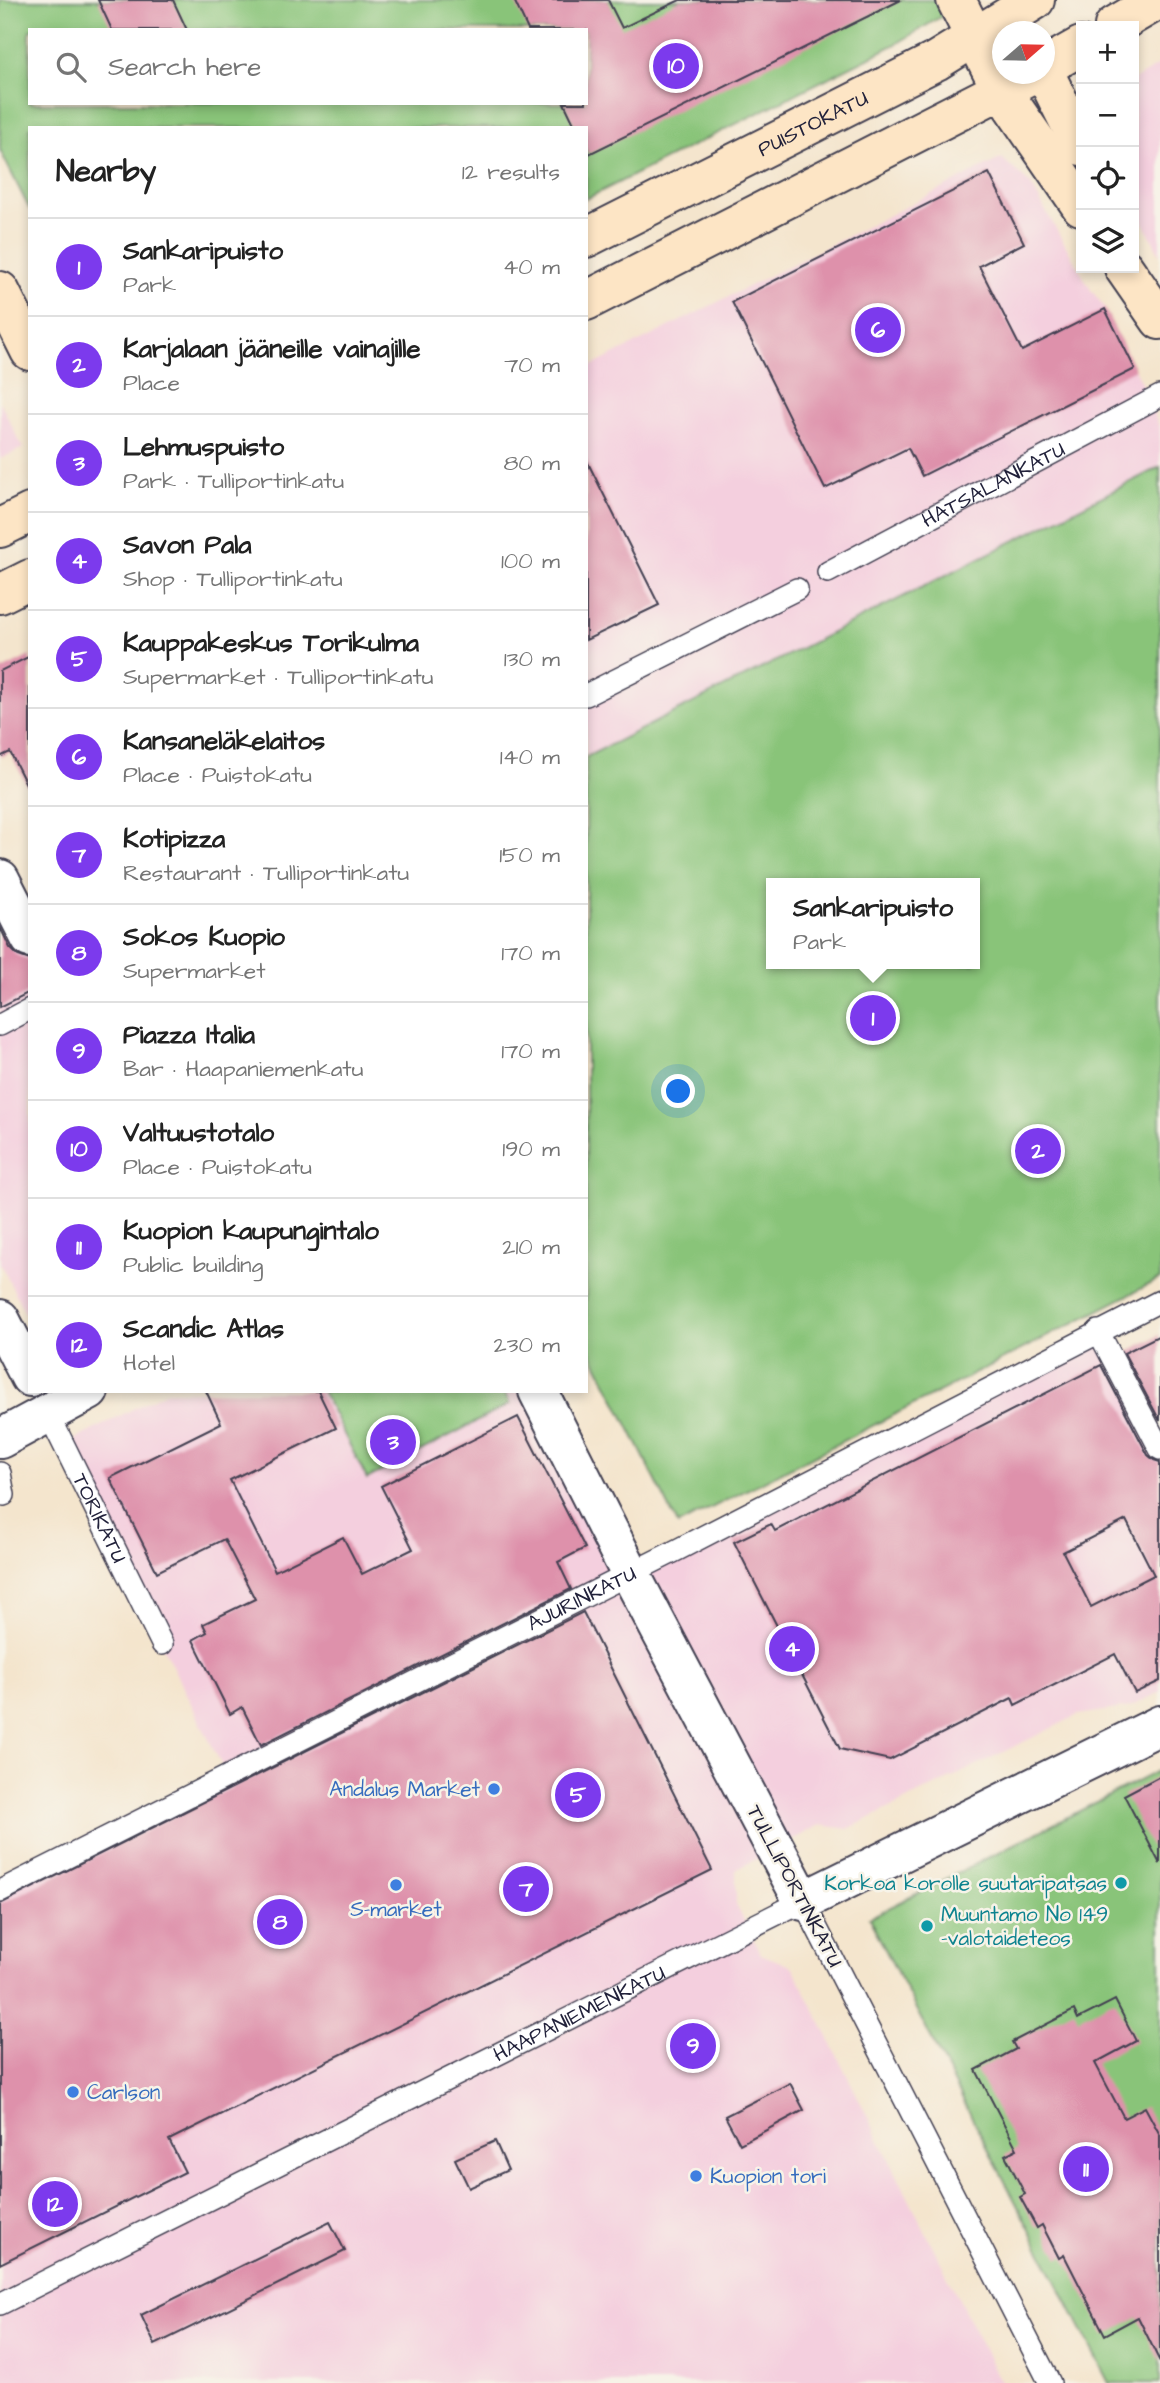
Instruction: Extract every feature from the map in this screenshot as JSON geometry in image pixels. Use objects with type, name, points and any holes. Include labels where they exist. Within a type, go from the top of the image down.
[{"type":"main road","points":[[956,0],[974,37],[992,56]]},
{"type":"main road","points":[[1122,21],[1158,0]]},
{"type":"main road","name":"PUISTOKATU","points":[[588,237],[936,61],[1021,11]]},
{"type":"main road","points":[[1055,61],[1076,49]]},
{"type":"main road","points":[[588,300],[1013,84]]},
{"type":"main road","points":[[1018,84],[1076,196]]},
{"type":"main road","points":[[1051,84],[1076,136]]},
{"type":"main road","points":[[1139,261],[1160,304]]},
{"type":"main road","points":[[1127,273],[1160,320]]},
{"type":"main road","points":[[0,291],[28,347]]},
{"type":"main road","points":[[0,528],[28,514]]},
{"type":"main road","points":[[0,594],[28,580]]},
{"type":"street","points":[[0,879],[28,935]]},
{"type":"street","points":[[0,1319],[28,1373]]},
{"type":"street","points":[[0,1439],[42,1402],[80,1393]]},
{"type":"street","name":"TULLIPORTINKATU","points":[[539,1393],[630,1573],[803,1901]]},
{"type":"street","name":"HAAPANIEMENKATU","points":[[803,1901],[1160,1725]]},
{"type":"lane","name":"HATSALANKATU","points":[[828,572],[1160,396]]},
{"type":"lane","points":[[588,694],[797,589]]},
{"type":"lane","points":[[0,1025],[28,1010]]},
{"type":"lane","name":"AJURINKATU","points":[[0,1891],[630,1573],[1160,1301]]},
{"type":"lane","points":[[1098,1331],[1160,1449]]},
{"type":"lane","name":"TORIKATU","points":[[42,1402],[162,1644]]},
{"type":"lane","points":[[0,1472],[4,1495]]},
{"type":"lane","name":"HAAPANIEMENKATU","points":[[0,2304],[803,1901]]},
{"type":"lane","name":"TULLIPORTINKATU","points":[[803,1901],[1049,2383]]},
{"type":"shaded area","points":[[1160,64],[1160,255],[1139,213],[1139,77]]},
{"type":"shaded area","points":[[1002,158],[1031,185],[1076,264],[1076,273],[1081,273],[1103,305],[1160,428],[1160,467],[588,756],[588,368]]},
{"type":"shaded area","points":[[0,402],[23,448],[0,459]]},
{"type":"shaded area","points":[[0,857],[28,914],[28,1319],[0,1263]]},
{"type":"shaded area","points":[[1098,1331],[1160,1449],[1160,1692],[1130,1707],[1078,1715],[848,1829],[820,1825],[736,1870],[736,1905],[761,1954],[793,1967],[1001,2383],[0,2383],[0,1892],[227,1776],[63,1446],[163,1393],[539,1393],[631,1573]]},
{"type":"green space","points":[[0,0],[968,0],[898,43],[588,198],[588,126],[28,126],[28,206],[0,150]]},
{"type":"green space","points":[[1160,467],[1160,1279],[678,1525],[588,1346],[588,756]]},
{"type":"green space","points":[[323,1393],[505,1393],[510,1404],[367,1479]]},
{"type":"green space","points":[[1160,1770],[1160,2383],[1109,2383],[869,1918]]},
{"type":"building","points":[[98,0],[173,0],[186,28],[111,28]]},
{"type":"building","points":[[514,0],[608,0],[622,28],[680,0],[901,0],[589,154],[588,126],[575,126],[565,105],[588,105],[588,28],[527,28]]},
{"type":"building","points":[[989,173],[1024,243],[979,266],[1022,351],[1105,309],[1135,369],[922,476],[908,448],[825,489],[732,302]]},
{"type":"building","points":[[588,463],[659,605],[588,639]]},
{"type":"building","points":[[28,657],[28,788],[10,752],[0,757],[0,671]]},
{"type":"building","points":[[0,927],[10,948],[18,956],[28,959],[28,993],[0,1007]]},
{"type":"building","points":[[1160,1335],[1160,1421],[1124,1353]]},
{"type":"building","points":[[1101,1365],[1148,1455],[1160,1462],[1160,1681],[1135,1693],[1115,1654],[1015,1705],[1012,1698],[890,1760],[840,1749],[734,1542],[771,1524],[775,1531]],"holes":[[[1126,1520],[1154,1575],[1091,1607],[1063,1552]]]},
{"type":"building","points":[[207,1393],[319,1393],[336,1428],[230,1480],[275,1571],[343,1537],[362,1574],[413,1549],[381,1486],[518,1417],[585,1548],[558,1562],[571,1589],[261,1745],[242,1707],[230,1714],[193,1640],[207,1632],[203,1624],[255,1599],[224,1539],[157,1572],[110,1478],[221,1423]]},
{"type":"building","points":[[583,1612],[712,1870],[169,2140],[185,2172],[0,2264],[0,1904]]},
{"type":"building","points":[[1160,1776],[1160,1864],[1124,1795]]},
{"type":"building","points":[[1115,2000],[1136,2041],[1095,2063],[1124,2118],[1145,2107],[1160,2135],[1160,2362],[1138,2317],[1105,2335],[1064,2255],[1059,2258],[1042,2225],[1037,2228],[1020,2197],[1025,2194],[1005,2155],[1017,2149],[976,2070],[1016,2049],[1012,2042],[1074,2010],[1078,2019]]},
{"type":"building","points":[[790,2083],[804,2110],[740,2144],[725,2116]]},
{"type":"building","points":[[495,2141],[508,2170],[469,2188],[455,2159]]},
{"type":"building","points":[[330,2222],[345,2251],[155,2345],[141,2315]]},
{"type":"place","name":"Valtuustotalo","points":[[676,66]]},
{"type":"place","name":"Kansaneläkelaitos","points":[[878,330]]},
{"type":"place","name":"Sankaripuisto","points":[[873,1018]]},
{"type":"place","name":"Karjalaan jääneille vainajille","points":[[1038,1151]]},
{"type":"place","name":"Lehmuspuisto","points":[[393,1442]]},
{"type":"place","name":"Savon Pala","points":[[792,1649]]},
{"type":"place","name":"Andalus Market","points":[[494,1789]]},
{"type":"place","name":"Kauppakeskus Torikulma","points":[[578,1795]]},
{"type":"place","name":"Korkoa korolle suutaripatsas","points":[[1121,1883]]},
{"type":"place","name":"S-market","points":[[396,1885]]},
{"type":"place","name":"Kotipizza","points":[[526,1889]]},
{"type":"place","name":"Sokos Kuopio","points":[[280,1922]]},
{"type":"place","name":"Muuntamo No 149 -valotaideteos","points":[[927,1926]]},
{"type":"place","name":"Piazza Italia","points":[[693,2046]]},
{"type":"place","name":"Carlson","points":[[73,2092]]},
{"type":"place","name":"Kuopion kaupungintalo","points":[[1086,2169]]},
{"type":"place","name":"Kuopion tori","points":[[696,2176]]},
{"type":"place","name":"Scandic Atlas","points":[[55,2204]]}]
